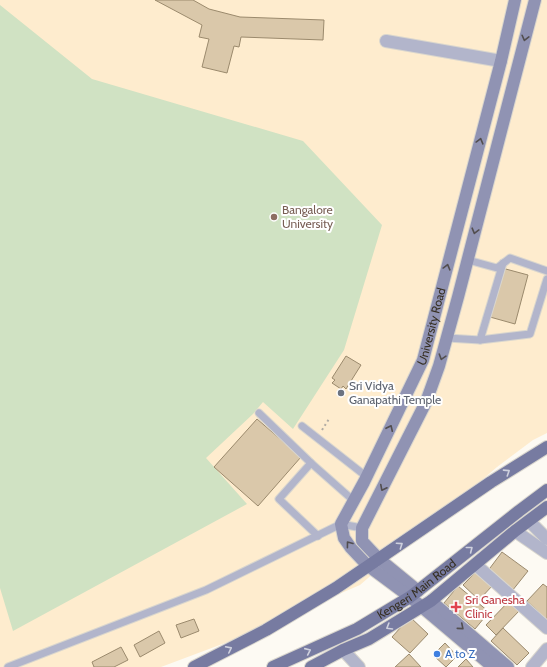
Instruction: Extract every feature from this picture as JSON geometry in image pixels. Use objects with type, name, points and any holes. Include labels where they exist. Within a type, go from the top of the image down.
[{"type":"main road","name":"University Road","points":[[341,524],[374,464],[423,360],[501,61],[515,0]]},
{"type":"main road","name":"University Road","points":[[362,528],[426,402],[447,338],[535,0]]},
{"type":"main road","points":[[464,202],[482,206]]},
{"type":"main road","points":[[194,667],[266,630],[336,588],[367,565],[379,559],[490,482],[547,447]]},
{"type":"main road","points":[[374,464],[391,472]]},
{"type":"main road","name":"Kengeri Main Road","points":[[273,667],[357,629],[414,594],[547,490]]},
{"type":"main road","name":"Kengeri Main Road","points":[[311,667],[343,650],[369,639],[427,604],[547,507]]},
{"type":"main road","points":[[341,524],[344,538],[367,565],[414,594],[508,667]]},
{"type":"main road","points":[[362,528],[362,541],[414,594]]},
{"type":"main road","points":[[427,604],[494,667]]},
{"type":"street","points":[[386,41],[501,61]]},
{"type":"street","points":[[529,521],[547,539]]},
{"type":"street","points":[[515,532],[547,553]]},
{"type":"street","points":[[476,565],[547,628]]},
{"type":"street","points":[[532,667],[547,649]]},
{"type":"street","points":[[343,650],[359,667]]},
{"type":"lane","points":[[468,260],[497,268],[510,258],[547,271]]},
{"type":"lane","points":[[480,340],[503,263]]},
{"type":"lane","points":[[447,338],[480,340],[530,334],[547,280]]},
{"type":"lane","points":[[259,413],[354,501]]},
{"type":"lane","points":[[302,426],[367,477]]},
{"type":"lane","points":[[311,462],[279,499],[318,536]]},
{"type":"lane","points":[[8,667],[206,590],[341,524],[362,528]]},
{"type":"path","points":[[318,438],[329,419]]},
{"type":"shaded area","name":"Bangalore University","points":[[0,0],[547,0],[547,433],[533,440],[497,467],[360,585],[225,643],[161,667],[0,667]]},
{"type":"green space","points":[[0,5],[92,79],[303,141],[382,225],[344,350],[293,429],[263,402],[253,414],[206,458],[247,504],[13,631],[0,588]]},
{"type":"building","points":[[155,0],[193,0],[209,9],[240,17],[324,20],[323,40],[241,37],[239,47],[234,46],[227,73],[202,67],[209,39],[199,37],[202,25]]},
{"type":"building","points":[[502,268],[528,275],[515,324],[490,317]]},
{"type":"building","points":[[346,356],[361,365],[346,389],[343,386],[341,389],[332,383],[335,380],[332,378]]},
{"type":"building","points":[[257,419],[301,457],[258,506],[214,467]]},
{"type":"building","points":[[502,552],[528,571],[512,591],[487,572]]},
{"type":"building","points":[[478,570],[493,585],[479,600],[463,585]]},
{"type":"building","points":[[543,584],[547,587],[547,620],[527,601]]},
{"type":"building","points":[[458,586],[489,612],[475,629],[444,603]]},
{"type":"building","points":[[510,600],[520,610],[496,635],[486,625]]},
{"type":"building","points":[[410,617],[428,634],[410,653],[392,637]]},
{"type":"building","points":[[194,619],[199,631],[181,638],[176,625]]},
{"type":"building","points":[[503,628],[529,653],[517,665],[491,641]]},
{"type":"building","points":[[159,631],[165,643],[140,657],[134,645]]},
{"type":"building","points":[[445,643],[457,656],[446,667],[433,655]]},
{"type":"building","points":[[121,647],[128,660],[114,667],[94,667],[92,662]]},
{"type":"building","points":[[409,654],[421,667],[395,667]]},
{"type":"building","points":[[466,659],[473,667],[458,667]]},
{"type":"place","name":"Bangalore University","points":[[274,217]]},
{"type":"place","name":"Sri Vidya Ganapathi Temple","points":[[341,393]]},
{"type":"place","name":"Sri Ganesha Clinic","points":[[456,607]]},
{"type":"place","name":"A to Z","points":[[437,654]]}]
